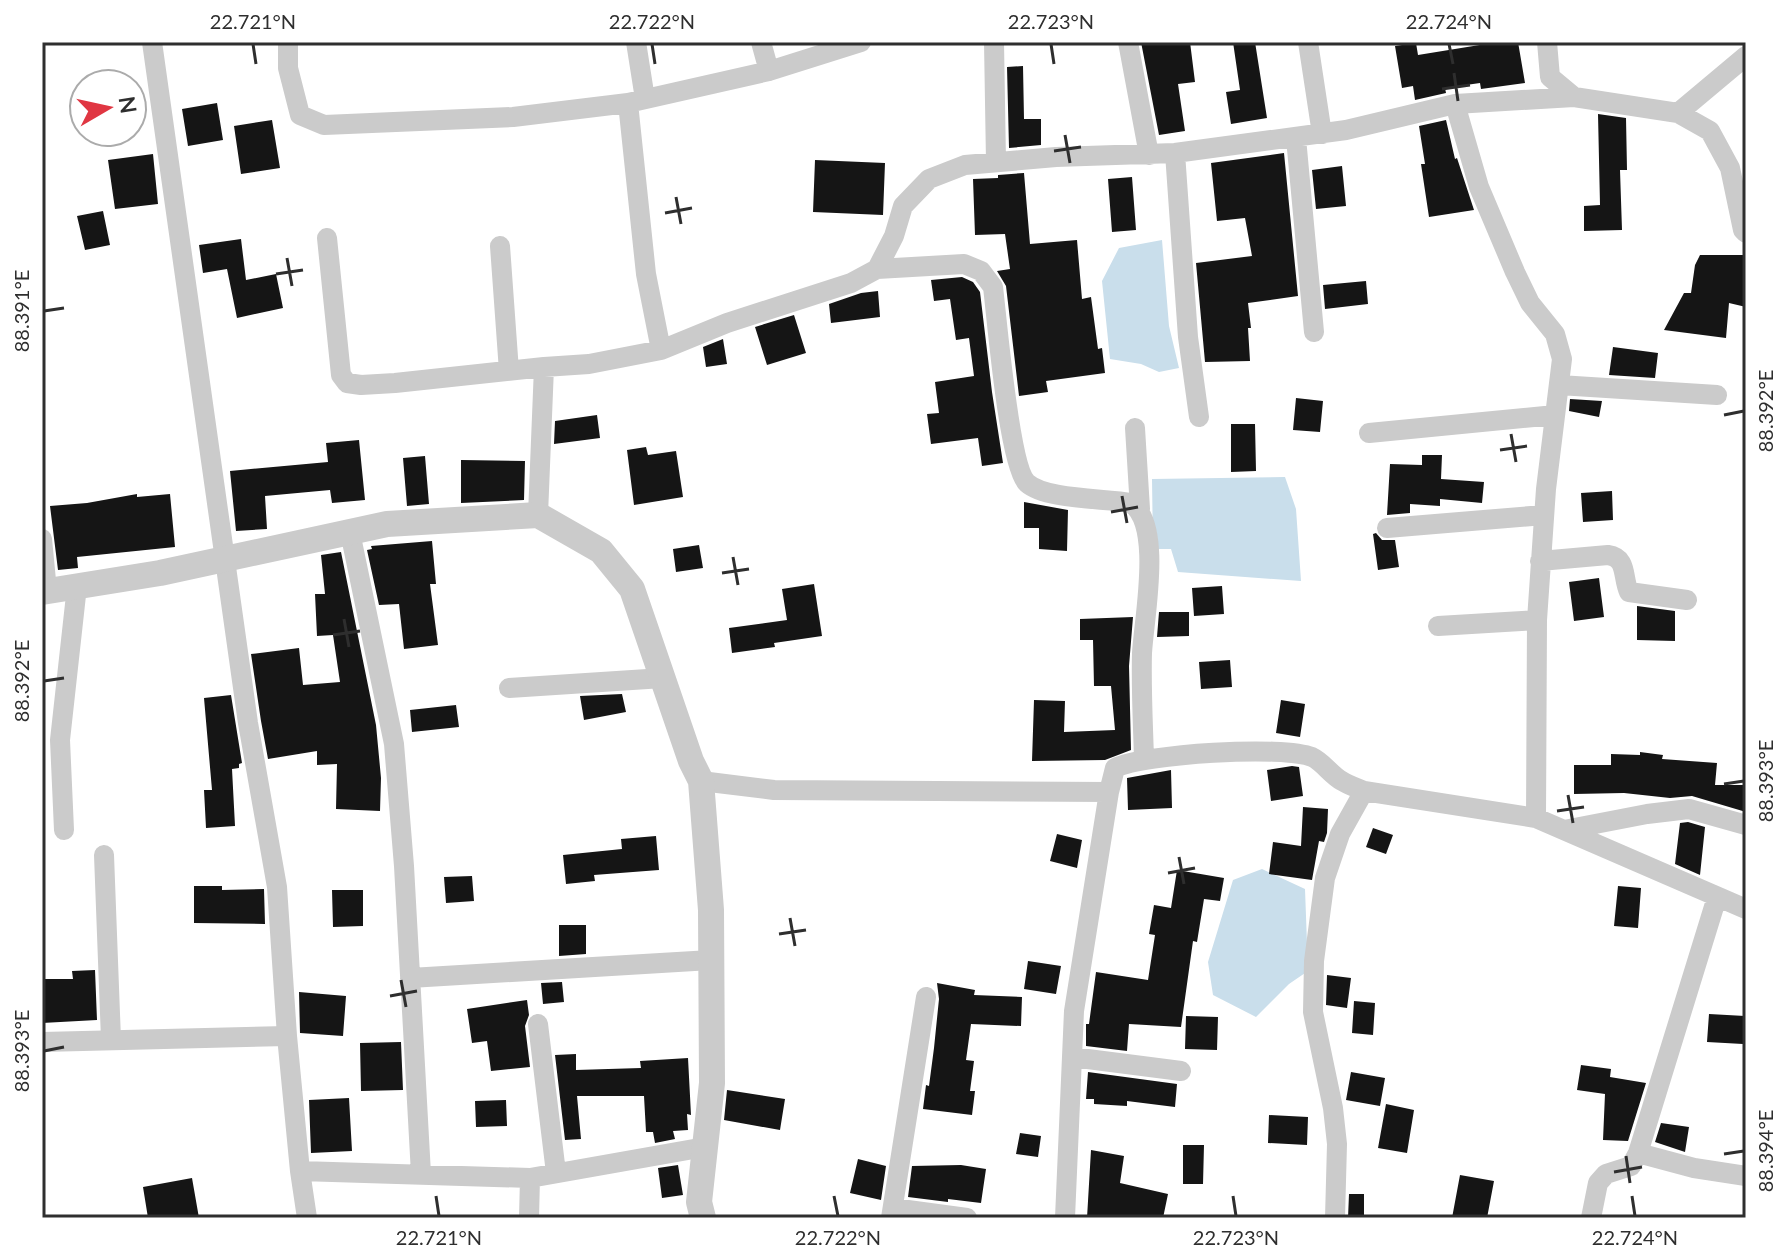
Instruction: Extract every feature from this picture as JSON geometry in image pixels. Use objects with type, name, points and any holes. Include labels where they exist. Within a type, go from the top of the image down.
[{"type":"street","points":[[152,42],[248,723],[277,887],[287,1036],[307,1218]]},
{"type":"street","points":[[288,42],[288,68],[300,115],[324,125],[513,117],[636,101],[769,71],[861,42]]},
{"type":"street","points":[[636,42],[636,101],[646,274],[661,350]]},
{"type":"street","points":[[761,42],[769,71]]},
{"type":"street","points":[[994,42],[996,162]]},
{"type":"street","points":[[1128,42],[1149,155]]},
{"type":"street","points":[[1308,42],[1322,134]]},
{"type":"street","points":[[1547,42],[1550,77],[1574,97]]},
{"type":"street","points":[[1678,113],[1746,56]]},
{"type":"street","points":[[877,269],[894,236],[903,206],[929,179],[965,165],[1175,153],[1322,134],[1455,104],[1574,97],[1678,113],[1710,131],[1730,168],[1746,233]]},
{"type":"street","points":[[1455,104],[1479,187],[1530,303],[1555,334],[1562,359],[1540,561],[1536,818]]},
{"type":"street","points":[[1296,138],[1314,332]]},
{"type":"street","points":[[1175,153],[1188,337],[1199,417]]},
{"type":"street","points":[[327,238],[341,375],[347,383],[395,383],[589,364],[661,350],[727,323],[851,283],[877,269],[964,264],[981,271],[993,287],[1013,443],[1021,472],[1028,483],[1049,493],[1131,503],[1140,509]]},
{"type":"street","points":[[500,246],[509,371]]},
{"type":"street","points":[[538,515],[544,367]]},
{"type":"street","points":[[1559,385],[1717,395]]},
{"type":"street","points":[[1369,433],[1555,415]]},
{"type":"street","points":[[1135,428],[1140,509],[1146,524],[1150,570],[1142,652],[1144,759]]},
{"type":"street","points":[[42,539],[44,592],[160,573],[387,524],[538,515],[601,551],[632,589],[691,761],[701,781],[711,910],[712,1083],[699,1202],[703,1218]]},
{"type":"street","points":[[1387,528],[1544,515]]},
{"type":"street","points":[[350,532],[394,744],[421,1174]]},
{"type":"street","points":[[1540,561],[1618,556],[1629,592],[1687,600]]},
{"type":"street","points":[[64,830],[60,740],[77,586]]},
{"type":"street","points":[[1438,626],[1537,620]]},
{"type":"street","points":[[509,688],[663,678]]},
{"type":"street","points":[[1065,1218],[1074,1011],[1115,768],[1164,756],[1279,753],[1313,758],[1341,781],[1364,791],[1536,818],[1746,909]]},
{"type":"street","points":[[701,781],[774,790],[1109,792]]},
{"type":"street","points":[[1335,1218],[1337,1144],[1333,1108],[1313,1012],[1314,961],[1325,878],[1340,834],[1364,791]]},
{"type":"street","points":[[1564,830],[1689,809],[1746,825]]},
{"type":"street","points":[[104,855],[111,1040]]},
{"type":"street","points":[[1591,1218],[1598,1183],[1606,1174],[1631,1166],[1638,1153],[1717,897]]},
{"type":"street","points":[[410,978],[711,960]]},
{"type":"street","points":[[926,997],[892,1213],[967,1218]]},
{"type":"street","points":[[538,1024],[556,1173]]},
{"type":"street","points":[[42,1042],[287,1036]]},
{"type":"street","points":[[1072,1057],[1181,1071]]},
{"type":"street","points":[[300,1171],[530,1178],[705,1147]]},
{"type":"street","points":[[1638,1153],[1694,1168],[1746,1176]]},
{"type":"street","points":[[529,1218],[530,1178]]},
{"type":"water","points":[[1162,240],[1169,326],[1179,368],[1159,372],[1141,364],[1110,359],[1102,281],[1119,248]]},
{"type":"water","points":[[1285,477],[1296,509],[1301,581],[1178,572],[1171,549],[1153,549],[1152,479]]},
{"type":"water","points":[[1262,869],[1305,889],[1308,971],[1289,984],[1256,1017],[1213,995],[1208,962],[1233,880]]},
{"type":"building","points":[[1141,42],[1190,42],[1195,82],[1178,84],[1185,131],[1159,135]]},
{"type":"building","points":[[1233,42],[1255,42],[1267,118],[1231,124],[1226,92],[1240,90]]},
{"type":"building","points":[[1498,42],[1518,42],[1525,83],[1481,89],[1480,83],[1445,88],[1446,93],[1415,100],[1413,86],[1402,88],[1395,46],[1416,43],[1418,55]]},
{"type":"building","points":[[1023,66],[1024,119],[1041,119],[1041,145],[1009,148],[1007,67]]},
{"type":"building","points":[[217,103],[223,140],[188,146],[182,109]]},
{"type":"building","points":[[1598,114],[1626,118],[1627,170],[1620,170],[1622,230],[1584,231],[1584,206],[1600,205]]},
{"type":"building","points":[[272,120],[280,168],[241,174],[234,126]]},
{"type":"building","points":[[1446,120],[1455,159],[1474,210],[1429,217],[1419,126]]},
{"type":"building","points":[[1284,153],[1298,296],[1248,303],[1250,361],[1205,362],[1196,263],[1252,256],[1245,218],[1217,221],[1211,163]]},
{"type":"building","points":[[153,154],[158,204],[115,209],[108,160]]},
{"type":"building","points":[[815,160],[885,163],[883,215],[813,212]]},
{"type":"building","points":[[1342,166],[1346,206],[1316,209],[1312,170]]},
{"type":"building","points":[[1024,173],[1030,244],[1077,240],[1082,299],[1091,297],[1098,349],[1102,348],[1105,373],[1046,381],[1048,392],[1019,396],[1006,286],[997,271],[1010,269],[1005,234],[975,235],[973,179]]},
{"type":"building","points":[[1132,177],[1136,230],[1112,232],[1108,179]]},
{"type":"building","points":[[103,211],[110,245],[85,250],[77,216]]},
{"type":"building","points":[[241,239],[246,280],[276,274],[283,308],[237,318],[227,269],[203,273],[199,245]]},
{"type":"building","points":[[1700,255],[1746,255],[1746,307],[1729,303],[1726,338],[1664,330],[1684,293],[1691,293],[1695,265]]},
{"type":"building","points":[[962,277],[973,282],[980,292],[1003,463],[982,466],[978,438],[931,444],[927,414],[939,413],[935,382],[974,376],[969,338],[956,340],[950,299],[934,301],[931,280]]},
{"type":"building","points":[[1366,281],[1368,304],[1325,309],[1323,285]]},
{"type":"building","points":[[878,291],[880,317],[831,323],[829,304],[861,293]]},
{"type":"building","points":[[794,315],[806,353],[767,365],[755,327]]},
{"type":"building","points":[[723,339],[727,364],[706,367],[703,347]]},
{"type":"building","points":[[1613,347],[1658,353],[1655,378],[1609,375]]},
{"type":"building","points":[[1296,398],[1323,401],[1320,432],[1293,430]]},
{"type":"building","points":[[1570,399],[1602,401],[1599,417],[1569,411]]},
{"type":"building","points":[[597,415],[600,438],[554,444],[555,421]]},
{"type":"building","points":[[1231,424],[1255,424],[1256,471],[1231,472]]},
{"type":"building","points":[[359,440],[365,500],[332,503],[330,490],[265,496],[267,529],[236,531],[230,471],[328,462],[326,443]]},
{"type":"building","points":[[646,447],[648,455],[676,451],[683,497],[634,505],[627,450]]},
{"type":"building","points":[[1422,455],[1442,455],[1441,479],[1484,482],[1482,503],[1440,499],[1440,506],[1410,504],[1410,513],[1387,515],[1390,464],[1422,465]]},
{"type":"building","points":[[425,456],[429,504],[407,506],[403,458]]},
{"type":"building","points":[[461,460],[525,461],[524,500],[461,503]]},
{"type":"building","points":[[1612,491],[1613,520],[1583,522],[1581,493]]},
{"type":"building","points":[[137,494],[137,497],[170,494],[175,547],[77,557],[78,568],[58,570],[50,506]]},
{"type":"building","points":[[1024,502],[1068,510],[1067,551],[1039,549],[1039,528],[1024,528]]},
{"type":"building","points":[[1376,533],[1382,540],[1395,540],[1399,567],[1378,570],[1373,534]]},
{"type":"building","points":[[432,541],[436,584],[430,584],[438,645],[404,649],[399,604],[379,605],[367,550],[372,549],[371,546]]},
{"type":"building","points":[[699,545],[703,568],[676,572],[673,549]]},
{"type":"building","points":[[341,552],[376,725],[381,778],[380,811],[336,809],[337,764],[317,765],[317,751],[268,759],[261,721],[251,654],[299,648],[303,685],[340,682],[333,635],[317,636],[315,594],[325,594],[321,555]]},
{"type":"building","points":[[1599,578],[1604,617],[1574,621],[1569,582]]},
{"type":"building","points":[[814,584],[822,636],[732,653],[729,628],[787,620],[782,589]]},
{"type":"building","points":[[1222,586],[1224,614],[1194,616],[1192,588]]},
{"type":"building","points":[[1637,606],[1675,611],[1675,641],[1637,640]]},
{"type":"building","points":[[1159,612],[1189,612],[1189,636],[1157,637]]},
{"type":"building","points":[[1133,617],[1129,666],[1131,750],[1105,760],[1032,761],[1034,700],[1065,701],[1064,732],[1115,730],[1111,686],[1094,686],[1093,640],[1080,640],[1080,619]]},
{"type":"building","points":[[1230,660],[1232,687],[1201,689],[1199,662]]},
{"type":"building","points":[[622,694],[626,712],[584,720],[580,696]]},
{"type":"building","points":[[231,695],[242,763],[239,768],[232,769],[235,826],[206,828],[204,790],[212,790],[204,698]]},
{"type":"building","points":[[1281,700],[1305,704],[1300,737],[1276,733]]},
{"type":"building","points":[[456,705],[459,727],[412,732],[410,710]]},
{"type":"building","points":[[1640,752],[1663,755],[1662,759],[1717,763],[1715,785],[1746,785],[1746,812],[1692,796],[1574,794],[1574,765],[1611,765],[1611,754],[1640,755]]},
{"type":"building","points":[[1299,767],[1303,796],[1271,801],[1267,770]]},
{"type":"building","points":[[1171,770],[1172,808],[1128,810],[1127,778]]},
{"type":"building","points":[[1303,807],[1328,809],[1327,833],[1324,842],[1319,841],[1312,880],[1269,874],[1273,842],[1301,846]]},
{"type":"building","points":[[1680,823],[1705,827],[1700,875],[1675,864]]},
{"type":"building","points":[[1373,828],[1393,835],[1386,854],[1366,847]]},
{"type":"building","points":[[1057,834],[1082,840],[1077,868],[1050,861]]},
{"type":"building","points":[[656,836],[659,870],[594,875],[595,881],[566,884],[563,855],[622,849],[621,839]]},
{"type":"building","points":[[1177,870],[1224,878],[1220,901],[1204,899],[1197,942],[1193,941],[1181,1027],[1129,1024],[1127,1051],[1086,1046],[1086,1024],[1089,1024],[1096,972],[1148,980],[1155,935],[1149,934],[1154,905],[1171,908]]},
{"type":"building","points":[[472,876],[474,901],[446,903],[444,877]]},
{"type":"building","points":[[194,886],[222,886],[222,890],[264,889],[265,924],[194,923]]},
{"type":"building","points":[[1618,886],[1641,888],[1638,928],[1614,926]]},
{"type":"building","points":[[332,890],[363,890],[363,926],[333,927]]},
{"type":"building","points":[[559,925],[586,925],[586,954],[559,956]]},
{"type":"building","points":[[1028,961],[1061,966],[1056,994],[1024,989]]},
{"type":"building","points":[[95,970],[97,1020],[42,1023],[42,979],[73,979],[72,971]]},
{"type":"building","points":[[1327,975],[1351,978],[1347,1008],[1326,1005]]},
{"type":"building","points":[[562,982],[564,1002],[543,1004],[541,983]]},
{"type":"building","points":[[937,983],[975,990],[974,995],[1022,997],[1021,1026],[971,1024],[966,1060],[974,1061],[970,1091],[975,1091],[972,1115],[923,1109],[934,1048],[939,999]]},
{"type":"building","points":[[299,992],[346,996],[343,1036],[300,1033]]},
{"type":"building","points":[[527,1000],[529,1015],[525,1026],[530,1067],[491,1071],[487,1041],[472,1043],[467,1009]]},
{"type":"building","points":[[1354,1001],[1375,1003],[1373,1035],[1352,1033]]},
{"type":"building","points":[[1709,1014],[1745,1016],[1743,1044],[1707,1042]]},
{"type":"building","points":[[1186,1016],[1218,1017],[1217,1050],[1185,1049]]},
{"type":"building","points":[[401,1042],[403,1090],[361,1091],[360,1043]]},
{"type":"building","points":[[576,1054],[576,1070],[641,1068],[640,1061],[688,1058],[691,1115],[687,1114],[688,1130],[673,1131],[675,1139],[655,1143],[653,1132],[646,1132],[644,1096],[577,1096],[581,1139],[565,1140],[555,1055]]},
{"type":"building","points":[[1581,1065],[1611,1069],[1610,1077],[1646,1083],[1628,1141],[1603,1140],[1605,1094],[1577,1090]]},
{"type":"building","points":[[1088,1072],[1177,1084],[1175,1107],[1127,1101],[1127,1106],[1094,1104],[1094,1099],[1086,1099]]},
{"type":"building","points":[[1351,1072],[1385,1078],[1380,1106],[1346,1100]]},
{"type":"building","points":[[727,1090],[785,1099],[780,1130],[724,1120]]},
{"type":"building","points":[[349,1098],[352,1151],[311,1153],[309,1100]]},
{"type":"building","points":[[506,1100],[507,1126],[476,1127],[475,1101]]},
{"type":"building","points":[[1386,1104],[1414,1110],[1407,1153],[1378,1148]]},
{"type":"building","points":[[1269,1115],[1308,1117],[1307,1145],[1268,1143]]},
{"type":"building","points":[[1661,1123],[1689,1127],[1685,1152],[1655,1142]]},
{"type":"building","points":[[1020,1133],[1041,1136],[1038,1157],[1016,1154]]},
{"type":"building","points":[[1183,1145],[1204,1145],[1203,1184],[1183,1184]]},
{"type":"building","points":[[1091,1150],[1124,1156],[1120,1183],[1168,1194],[1163,1218],[1087,1218]]},
{"type":"building","points":[[858,1159],[886,1166],[881,1200],[850,1193]]},
{"type":"building","points":[[678,1165],[683,1195],[662,1198],[658,1168]]},
{"type":"building","points":[[961,1165],[986,1169],[981,1203],[908,1197],[912,1166]]},
{"type":"building","points":[[1460,1175],[1494,1181],[1487,1218],[1452,1218]]},
{"type":"building","points":[[192,1178],[199,1218],[148,1218],[143,1187]]},
{"type":"building","points":[[1349,1194],[1364,1194],[1364,1218],[1348,1218]]}]
